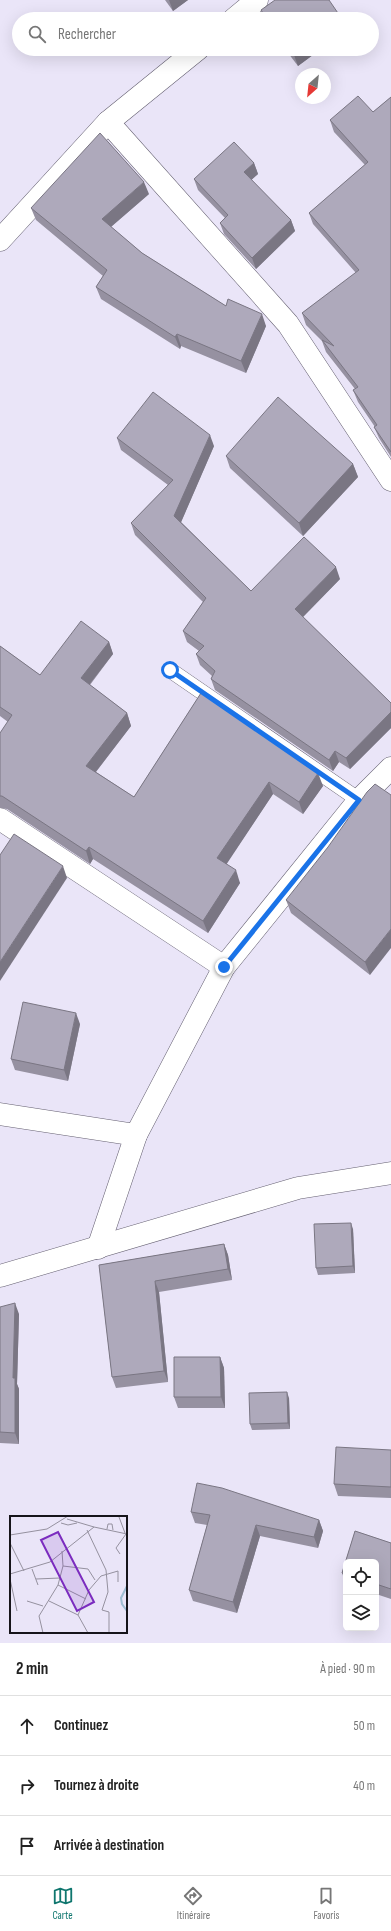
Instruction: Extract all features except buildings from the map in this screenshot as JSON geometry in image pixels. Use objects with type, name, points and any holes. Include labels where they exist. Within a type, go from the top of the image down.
[{"type":"street","points":[[242,12],[257,0]]},
{"type":"street","points":[[0,240],[108,122],[189,56]]},
{"type":"street","points":[[108,122],[288,324],[391,480]]},
{"type":"street","points":[[98,1248],[136,1135],[224,967],[359,800],[391,768]]},
{"type":"street","points":[[0,819],[224,967]]},
{"type":"street","points":[[0,1114],[136,1135]]},
{"type":"street","points":[[0,1276],[298,1188],[391,1173]]},
{"type":"lane","points":[[170,670],[359,800]]},
{"type":"route","points":[[170,670],[359,800],[224,967]]}]
